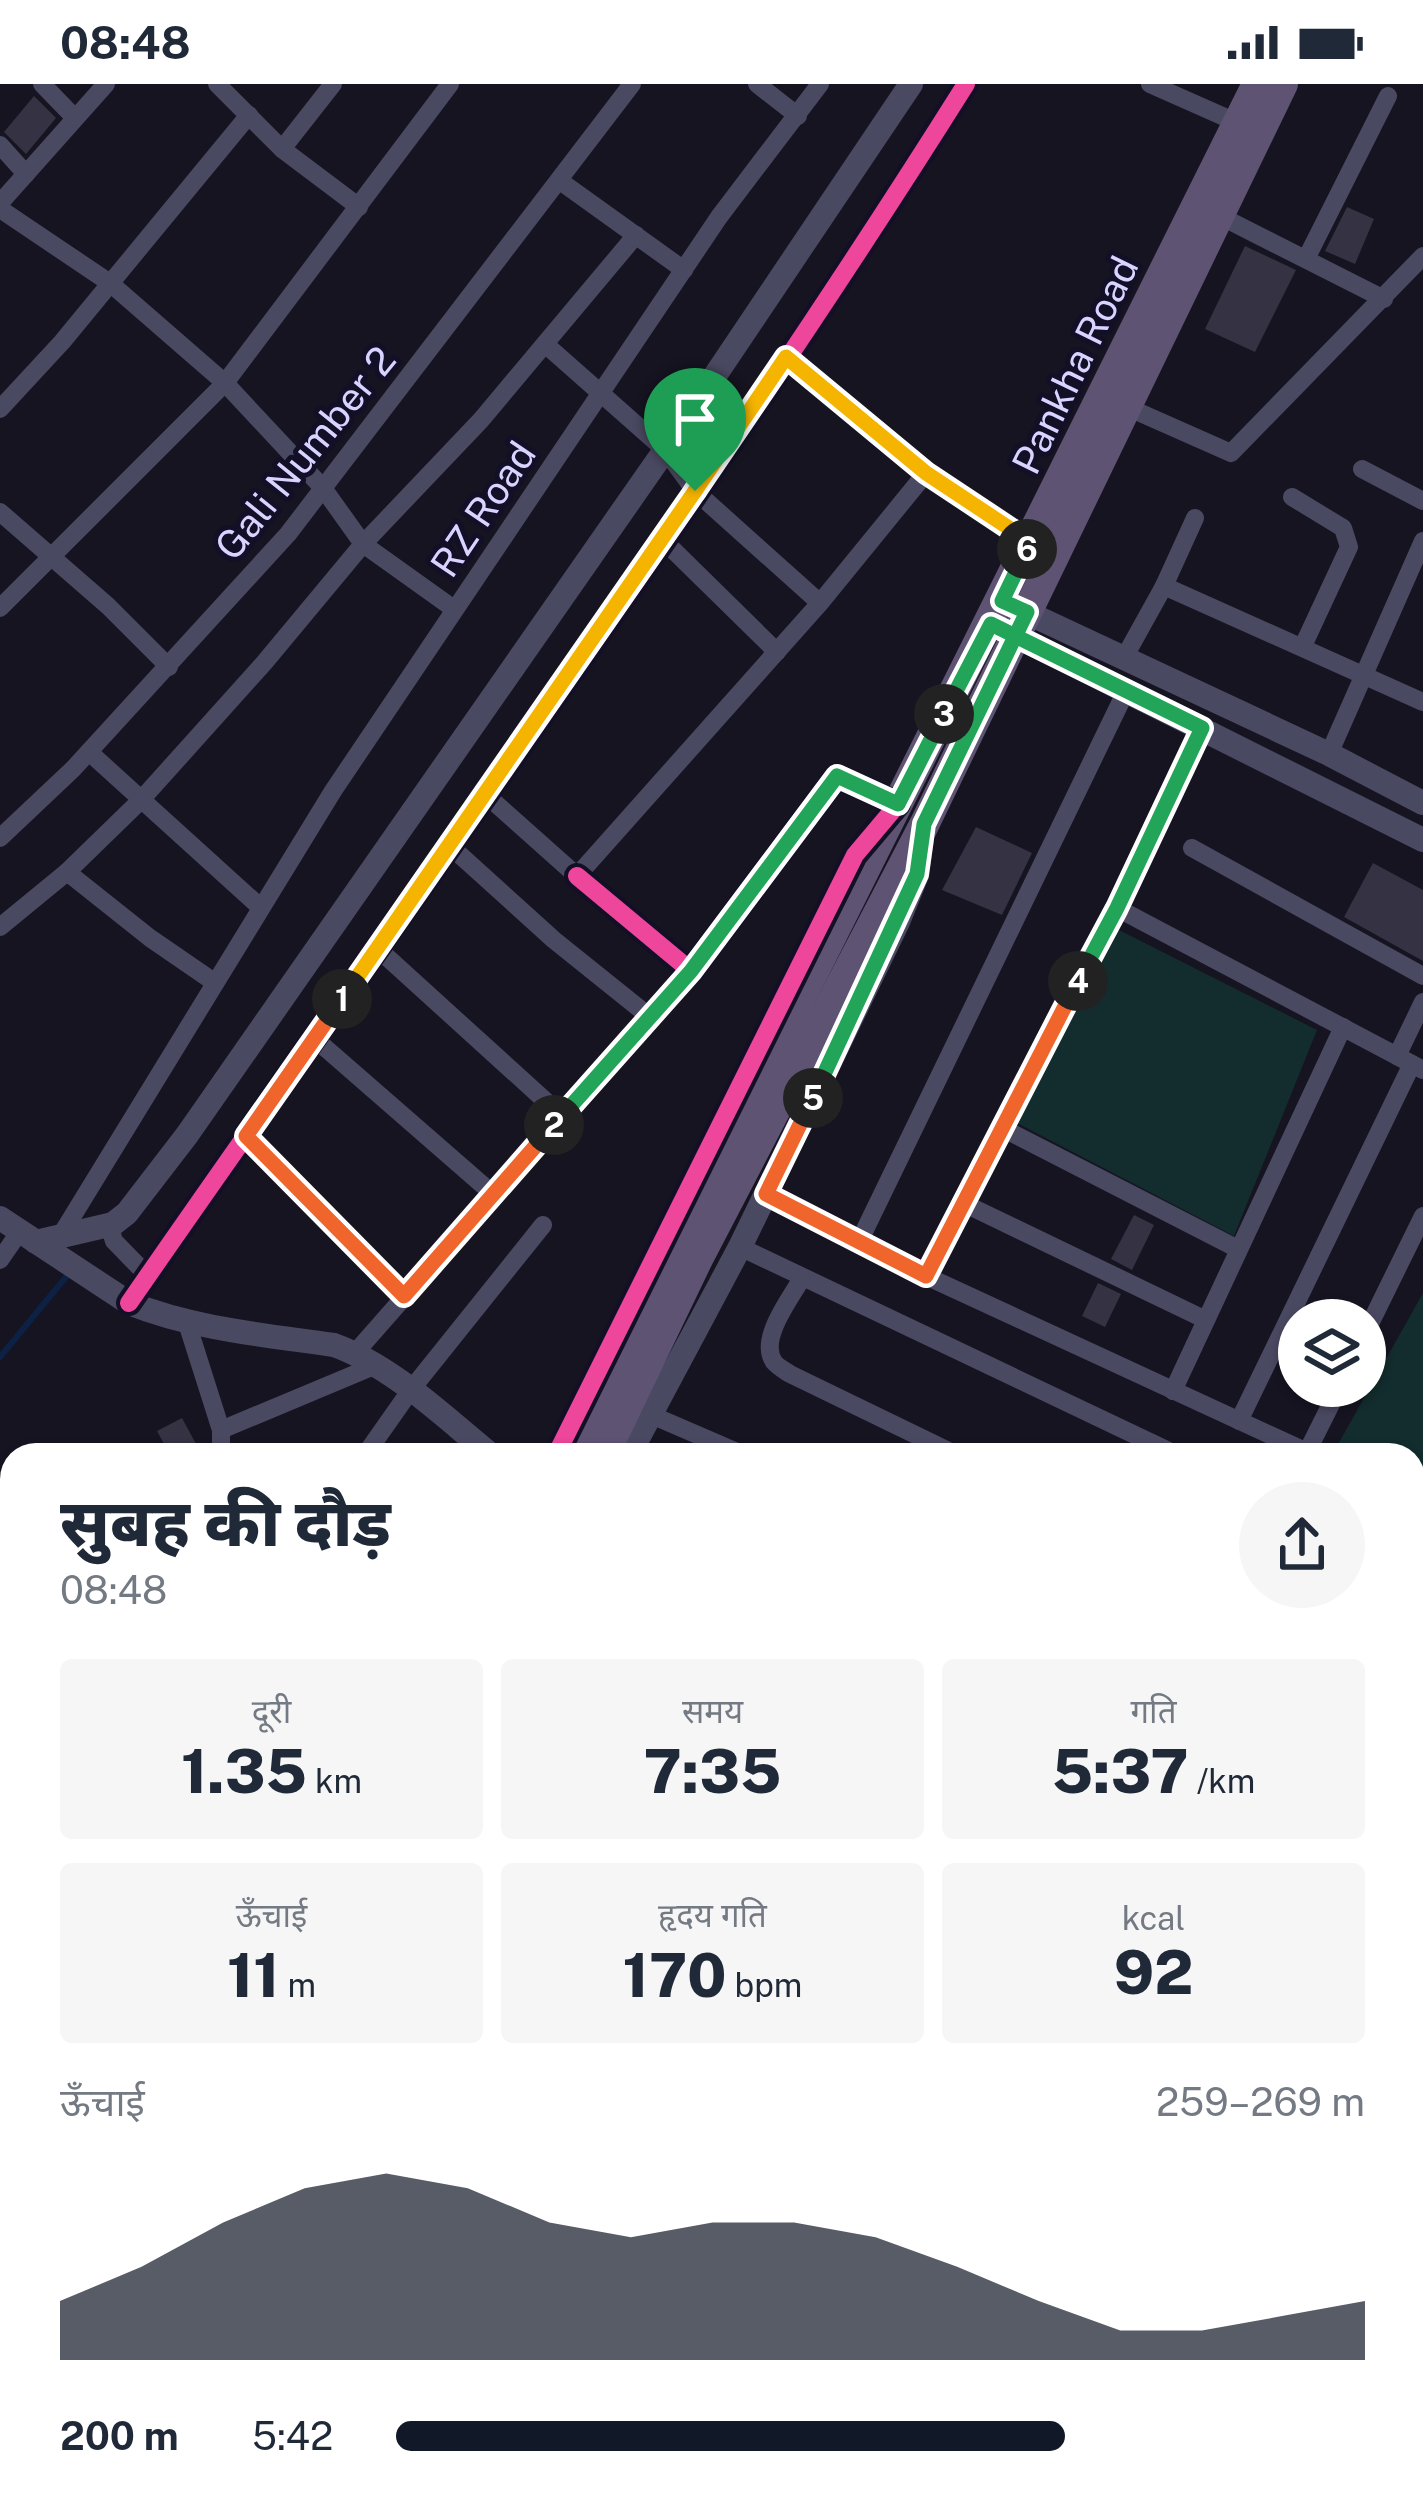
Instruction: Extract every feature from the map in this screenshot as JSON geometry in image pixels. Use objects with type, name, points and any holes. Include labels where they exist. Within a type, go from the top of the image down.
[{"type":"main road","name":"Pankha Road","points":[[584,1443],[924,824],[1009,618],[1030,542],[1257,84]]},
{"type":"main road","name":"Pankha Road","points":[[609,1443],[690,1248],[898,804],[1127,407],[1283,84]]},
{"type":"street","points":[[42,84],[75,118]]},
{"type":"street","points":[[106,84],[0,206],[110,283],[225,383],[323,488],[363,544],[454,609]]},
{"type":"street","points":[[218,84],[282,149],[359,207]]},
{"type":"street","points":[[282,149],[333,84]]},
{"type":"street","points":[[0,608],[225,383],[450,84]]},
{"type":"street","name":"Gali Number 2","points":[[0,838],[89,752],[287,535],[632,84]]},
{"type":"street","points":[[758,84],[798,116]]},
{"type":"street","name":"RZ Road","points":[[0,1260],[29,1232],[214,982],[454,609],[719,217],[820,84]]},
{"type":"street","points":[[29,1232],[109,1225],[127,1213],[187,1135],[665,450],[911,84]]},
{"type":"street","points":[[129,1303],[695,491],[879,223],[966,84]]},
{"type":"street","points":[[1150,84],[1238,123]]},
{"type":"street","points":[[1306,259],[1388,96]]},
{"type":"street","points":[[0,409],[249,115]]},
{"type":"street","points":[[0,145],[26,174]]},
{"type":"street","points":[[560,181],[684,270]]},
{"type":"street","points":[[1220,216],[1384,299]]},
{"type":"street","points":[[0,927],[140,802],[363,544],[482,420],[635,235]]},
{"type":"street","points":[[1127,407],[1231,453],[1423,256]]},
{"type":"street","points":[[544,344],[665,450],[695,491],[820,603]]},
{"type":"street","points":[[786,357],[926,473],[1030,542]]},
{"type":"street","points":[[1362,469],[1423,501]]},
{"type":"street","points":[[577,876],[820,603],[926,473]]},
{"type":"street","points":[[1292,497],[1343,528],[1349,547],[1303,646]]},
{"type":"street","points":[[0,512],[169,667]]},
{"type":"street","points":[[1124,658],[1195,518]]},
{"type":"street","points":[[662,539],[777,652]]},
{"type":"street","points":[[1329,754],[1423,541]]},
{"type":"street","points":[[1164,586],[1422,699]]},
{"type":"street","points":[[1009,618],[1124,658],[1423,803]]},
{"type":"street","points":[[1009,618],[1126,691],[1423,840]]},
{"type":"street","points":[[859,1242],[1126,691]]},
{"type":"street","points":[[926,1276],[1117,908],[1202,728]]},
{"type":"street","points":[[89,752],[260,906]]},
{"type":"street","points":[[221,1430],[364,1359],[404,1296],[691,971],[837,776],[898,804],[855,855],[562,1443]]},
{"type":"street","points":[[484,794],[691,971]]},
{"type":"street","points":[[635,1443],[740,1247],[898,922],[917,874],[924,824]]},
{"type":"street","points":[[449,845],[554,940],[650,1017]]},
{"type":"street","points":[[1192,848],[1423,976]]},
{"type":"street","points":[[67,872],[214,982]]},
{"type":"street","points":[[1117,908],[1410,1064]]},
{"type":"street","points":[[377,948],[562,1117]]},
{"type":"street","points":[[1239,1420],[1410,1064],[1423,1002]]},
{"type":"street","points":[[1174,1391],[1342,1027]]},
{"type":"street","points":[[314,1038],[493,1194]]},
{"type":"street","points":[[1000,1126],[1238,1249]]},
{"type":"street","points":[[246,1136],[404,1296]]},
{"type":"street","points":[[766,1194],[926,1276],[1288,1443]]},
{"type":"street","points":[[961,1202],[1206,1321]]},
{"type":"street","points":[[1382,1299],[1423,1216]]},
{"type":"street","points":[[109,1225],[114,1241],[148,1276]]},
{"type":"street","points":[[373,1443],[410,1390],[543,1225]]},
{"type":"street","points":[[29,1232],[129,1303],[187,1323],[334,1345],[364,1359],[476,1443]]},
{"type":"street","points":[[740,1247],[1138,1443]]},
{"type":"street","points":[[802,1278],[776,1325],[769,1346],[772,1360],[790,1374],[932,1443]]},
{"type":"street","points":[[187,1323],[221,1430],[220,1443]]},
{"type":"street","points":[[1312,1443],[1330,1407]]},
{"type":"street","points":[[649,1414],[716,1443]]},
{"type":"green space","points":[[1117,929],[1317,1030],[1234,1236],[1015,1122]]},
{"type":"green space","points":[[1423,1293],[1423,1443],[1339,1443],[1359,1407],[1386,1407],[1386,1359]]},
{"type":"building","points":[[34,96],[56,118],[26,154],[4,132]]},
{"type":"building","points":[[1347,207],[1374,219],[1355,264],[1325,251]]},
{"type":"building","points":[[1245,246],[1296,270],[1255,352],[1205,329]]},
{"type":"building","points":[[976,827],[1032,853],[1002,915],[942,890]]},
{"type":"building","points":[[1373,863],[1423,890],[1423,961],[1344,917]]},
{"type":"building","points":[[1134,1215],[1154,1225],[1132,1270],[1111,1259]]},
{"type":"building","points":[[1098,1283],[1121,1294],[1105,1327],[1082,1316]]},
{"type":"building","points":[[182,1418],[196,1443],[164,1443],[157,1431]]},
{"type":"waterway","points":[[0,1357],[66,1277]]},
{"type":"cycle path","points":[[129,1303],[660,546],[966,84]]},
{"type":"cycle path","points":[[562,1443],[855,855],[898,804],[837,776],[691,971],[577,876]]},
{"type":"route","points":[[695,491],[246,1136],[404,1296],[691,971],[837,776],[898,804],[991,624],[1014,634],[1040,650],[1202,728],[1117,908],[926,1276],[766,1194],[898,922],[917,874],[924,824],[1014,634],[1027,612],[1002,601],[1030,542],[926,473],[786,357],[695,491]]}]
